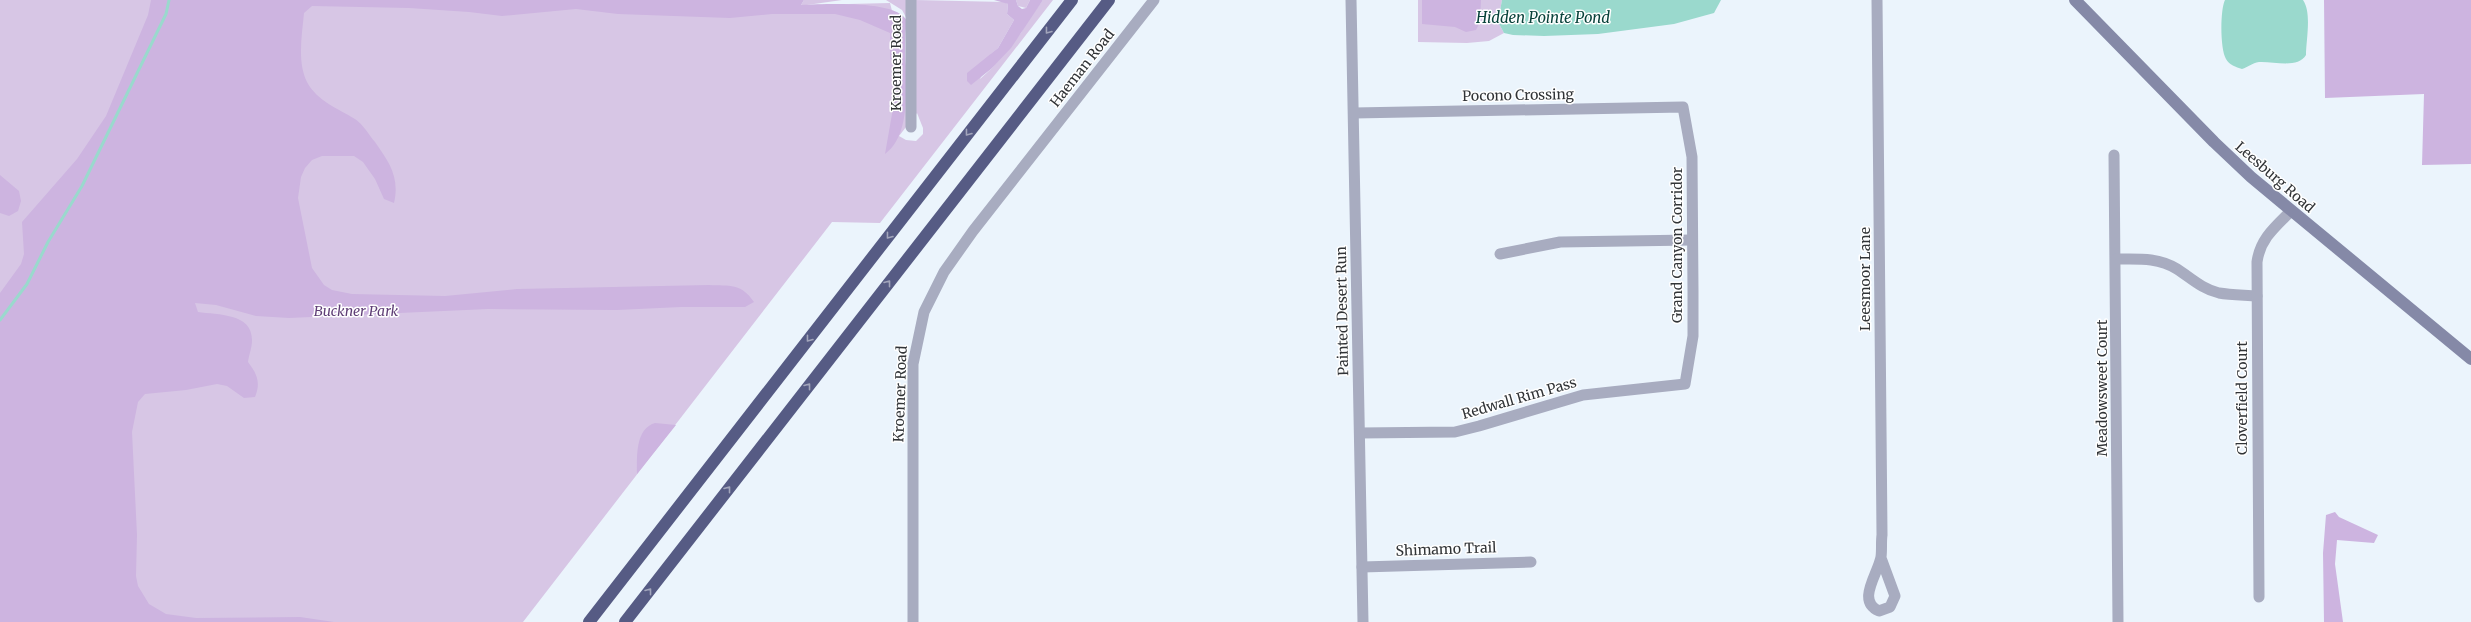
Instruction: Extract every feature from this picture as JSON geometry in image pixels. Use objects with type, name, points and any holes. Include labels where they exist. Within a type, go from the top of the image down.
[{"type":"highway","points":[[589,622],[1072,0]]},
{"type":"highway","points":[[625,622],[1109,0]]},
{"type":"main road","name":"Leesburg Road","points":[[2075,0],[2214,142],[2290,211],[2471,359]]},
{"type":"street","name":"Kroemer Road","points":[[911,0],[911,127]]},
{"type":"street","name":"Haeman Road","points":[[1033,155],[1154,0]]},
{"type":"street","name":"Painted Desert Run","points":[[1351,0],[1363,622]]},
{"type":"street","name":"Leesmoor Lane","points":[[1877,0],[1881,558]]},
{"type":"street","name":"Pocono Crossing","points":[[1354,113],[1683,107]]},
{"type":"street","name":"Grand Canyon Corridor","points":[[1683,107],[1691,143],[1693,330],[1686,384]]},
{"type":"street","name":"Kroemer Road","points":[[913,622],[913,371],[921,319],[944,272],[1033,155]]},
{"type":"street","name":"Meadowsweet Court","points":[[2114,155],[2118,622]]},
{"type":"street","name":"Cloverfield Court","points":[[2259,597],[2257,296],[2259,250],[2264,240],[2290,211]]},
{"type":"street","points":[[1500,254],[1560,242],[1692,240]]},
{"type":"street","points":[[2116,259],[2145,258],[2162,262],[2176,268],[2196,284],[2219,293],[2257,296]]},
{"type":"street","name":"Redwall Rim Pass","points":[[1360,433],[1468,430],[1582,395],[1686,384]]},
{"type":"street","name":"Shimamo Trail","points":[[1362,567],[1531,562]]},
{"type":"green space","name":"Buckner Park","points":[[0,0],[785,0],[801,5],[804,0],[842,0],[807,5],[890,3],[906,66],[915,0],[1004,2],[1008,4],[1007,14],[1014,20],[998,48],[991,54],[980,79],[991,69],[1021,33],[1026,23],[1043,0],[1053,0],[880,223],[832,222],[523,622],[0,622]],"holes":[[[917,113],[923,128],[923,134],[916,141],[906,140],[899,136]]]},
{"type":"green space","points":[[151,0],[804,0],[801,5],[844,4],[876,6],[901,14],[907,21],[905,36],[905,111],[902,128],[895,143],[885,154],[895,97],[897,62],[890,59],[890,33],[860,20],[835,14],[772,14],[730,18],[618,14],[576,9],[502,16],[409,8],[312,6],[304,13],[301,39],[302,66],[307,82],[311,89],[322,99],[358,121],[389,163],[396,185],[394,203],[384,199],[375,179],[363,162],[354,156],[322,156],[312,160],[305,168],[301,177],[298,198],[312,268],[324,285],[332,290],[352,294],[445,296],[517,289],[723,285],[744,291],[754,302],[745,307],[681,307],[617,310],[488,309],[289,318],[256,316],[216,305],[195,303],[198,312],[233,317],[241,320],[247,325],[251,332],[252,341],[248,362],[254,370],[257,378],[257,392],[255,397],[244,398],[227,386],[217,384],[186,390],[145,394],[138,402],[132,432],[137,535],[136,576],[138,586],[149,604],[166,614],[196,618],[300,617],[334,622],[0,622],[0,293],[21,264],[24,254],[22,222],[77,159],[106,116],[148,15]]},
{"type":"green space","points":[[886,0],[907,0],[907,19],[902,10]]},
{"type":"green space","points":[[994,0],[1016,0],[1018,6],[1022,9],[1026,8],[1030,0],[1043,0],[1011,48],[991,69],[971,85],[967,81],[967,73],[998,48],[1014,20],[1007,14],[1008,4]]},
{"type":"green space","points":[[1016,0],[1030,0],[1026,8],[1018,6]]},
{"type":"green space","points":[[1418,0],[1502,0],[1498,22],[1504,33],[1489,41],[1467,43],[1418,42]]},
{"type":"green space","points":[[1422,0],[1481,0],[1480,22],[1476,30],[1466,32],[1455,27],[1422,24]]},
{"type":"green space","points":[[2324,0],[2471,0],[2471,164],[2422,165],[2424,94],[2325,98]]},
{"type":"green space","points":[[0,175],[19,191],[21,201],[18,211],[9,216],[0,213]]},
{"type":"green space","points":[[655,423],[676,425],[637,474],[638,444],[648,426]]},
{"type":"green space","points":[[2335,512],[2339,517],[2378,535],[2374,543],[2337,540],[2335,564],[2343,622],[2324,622],[2323,553],[2326,515]]},
{"type":"water","name":"Hidden Pointe Pond","points":[[1502,0],[1721,0],[1714,13],[1674,24],[1598,34],[1544,36],[1513,35],[1504,33],[1498,22]]},
{"type":"water","points":[[2225,0],[2303,0],[2306,5],[2308,19],[2306,55],[2297,62],[2259,62],[2242,69],[2235,67],[2227,61],[2224,54],[2222,39],[2222,12]]},
{"type":"waterway","points":[[0,320],[27,284],[48,242],[82,186],[166,14],[169,0]]}]
